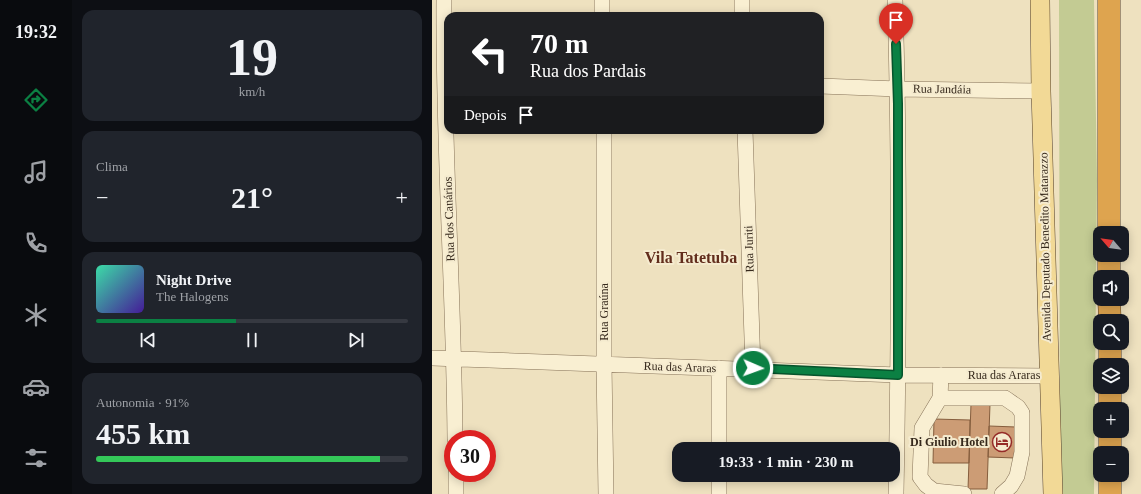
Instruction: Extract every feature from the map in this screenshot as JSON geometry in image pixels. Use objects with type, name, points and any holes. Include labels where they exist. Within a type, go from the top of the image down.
[{"type":"highway","points":[[1109,0],[1109,226]]},
{"type":"highway","points":[[1110,482],[1110,494]]},
{"type":"main road","name":"Avenida Deputado Benedito Matarazzo","points":[[1040,0],[1048,376],[1053,494]]},
{"type":"street","name":"Rua dos Canários","points":[[444,0],[441,74],[454,358],[456,430]]},
{"type":"street","points":[[602,0],[602,12]]},
{"type":"street","points":[[742,0],[742,12]]},
{"type":"street","points":[[895,0],[898,89],[898,375],[896,494]]},
{"type":"street","name":"Rua Jandáia","points":[[824,86],[1041,91]]},
{"type":"street","name":"Rua Graúna","points":[[604,134],[604,364],[606,494]]},
{"type":"street","name":"Rua Juriti","points":[[745,134],[753,368]]},
{"type":"street","name":"Rua das Araras","points":[[432,358],[753,368],[898,375],[1048,376]]},
{"type":"street","points":[[719,368],[719,442]]},
{"type":"street","points":[[941,375],[940,398],[922,428],[920,477],[926,485],[934,491],[964,494]]},
{"type":"street","points":[[940,398],[1005,398],[1018,407],[1022,413],[1022,452],[1017,476],[1011,486],[1002,494]]},
{"type":"street","points":[[456,482],[456,494]]},
{"type":"street","points":[[719,482],[719,494]]},
{"type":"green space","points":[[1059,0],[1094,0],[1097,179],[1097,226],[1093,226],[1093,262],[1096,262],[1096,270],[1093,270],[1093,306],[1096,306],[1096,314],[1093,314],[1093,350],[1095,350],[1095,358],[1093,358],[1093,394],[1095,394],[1095,402],[1093,402],[1094,494],[1060,494]]},
{"type":"building","points":[[971,404],[990,404],[987,489],[968,489]]},
{"type":"building","points":[[934,419],[970,420],[969,463],[933,463]]},
{"type":"building","name":"Di Giulio Hotel","points":[[989,426],[1016,427],[1015,458],[988,457]]},
{"type":"place","name":"Di Giulio Hotel","points":[[1002,442]]},
{"type":"district","name":"Vila Tatetuba","points":[[691,257]]},
{"type":"route","points":[[753,368],[898,375],[898,104],[896,44]]}]
